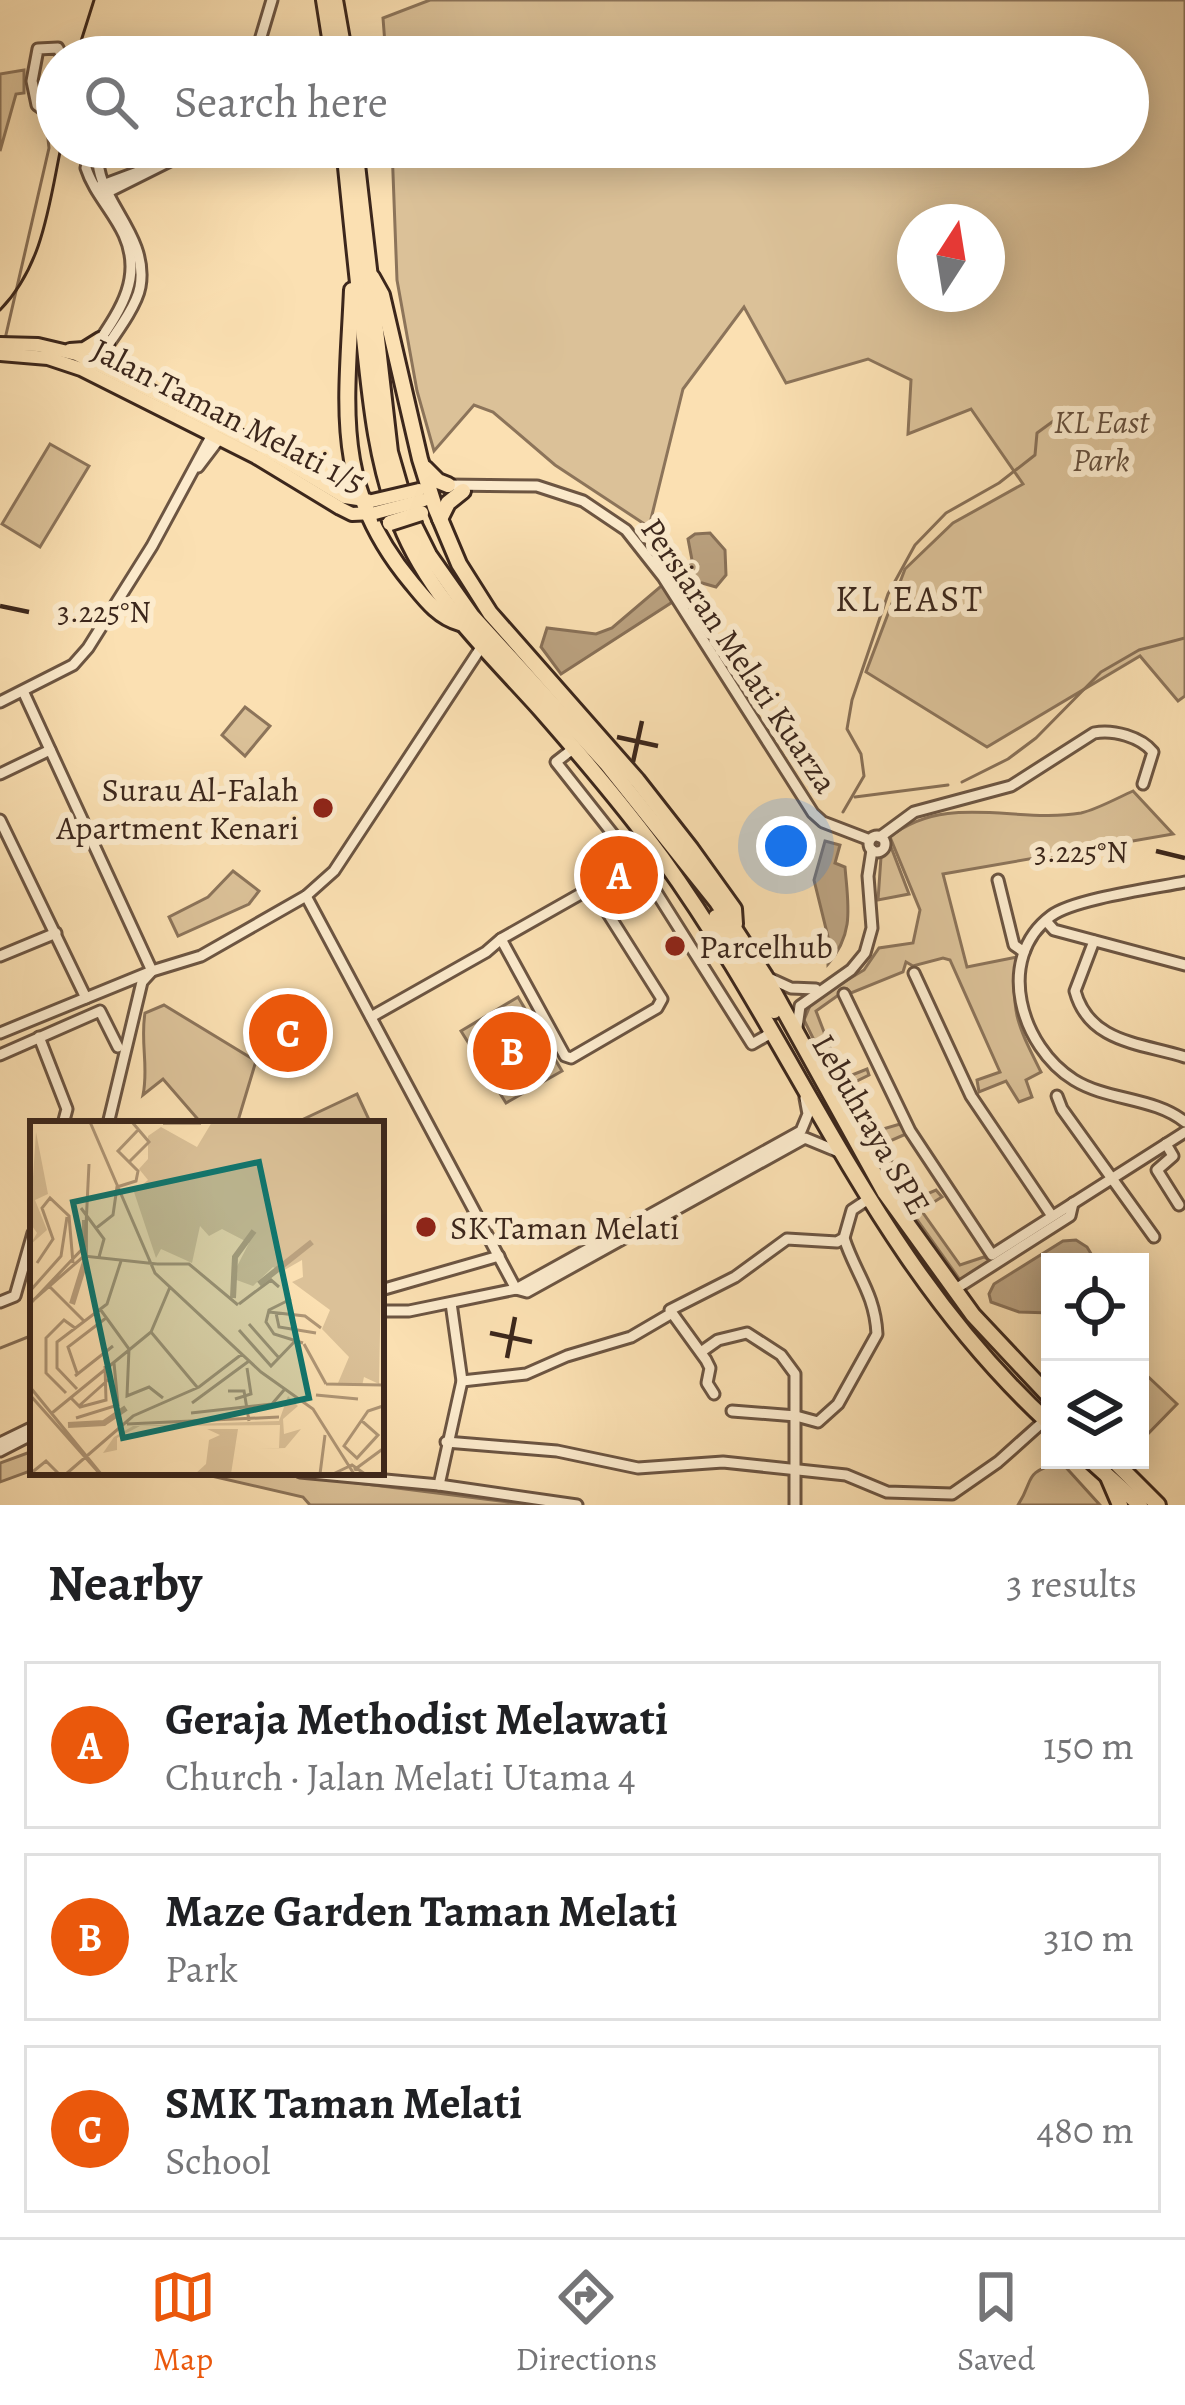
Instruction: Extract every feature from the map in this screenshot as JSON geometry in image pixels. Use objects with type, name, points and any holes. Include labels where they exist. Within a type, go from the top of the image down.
[{"type":"highway","points":[[324,0],[330,36]]},
{"type":"highway","points":[[335,0],[341,36]]},
{"type":"highway","points":[[352,168],[346,424],[355,482],[368,516],[434,608],[445,619],[463,624]]},
{"type":"highway","points":[[355,168],[390,452],[406,511],[418,535],[455,596],[606,763],[735,928],[885,1193],[954,1290],[1041,1387]]},
{"type":"highway","points":[[354,243],[373,420],[386,484],[419,562],[463,624],[574,748],[671,871],[776,1026],[804,1088],[867,1200],[984,1359],[1041,1412]]},
{"type":"highway","points":[[369,273],[382,295],[429,514],[441,523],[459,564],[490,613],[638,780],[734,909],[735,928]]},
{"type":"highway","points":[[420,458],[428,474],[448,485]]},
{"type":"highway","points":[[441,523],[448,503],[464,491]]},
{"type":"highway","points":[[368,516],[390,523],[425,498]]},
{"type":"highway","name":"Lebuhraya SPE","points":[[674,847],[676,860],[880,1200],[1041,1409]]},
{"type":"highway","points":[[1100,1469],[1143,1505]]},
{"type":"highway","points":[[1110,1469],[1143,1505]]},
{"type":"highway","points":[[1122,1469],[1159,1505]]},
{"type":"highway","points":[[1108,1476],[1120,1505]]},
{"type":"main road","points":[[63,350],[104,341],[107,358],[120,376]]},
{"type":"main road","name":"Jalan Taman Melati 1/5","points":[[4,348],[120,376],[219,431]]},
{"type":"main road","name":"Jalan Taman Melati 1/5","points":[[4,348],[63,350],[345,497],[368,516],[425,498]]},
{"type":"street","points":[[261,36],[272,0]]},
{"type":"street","points":[[36,60],[32,81],[36,100]]},
{"type":"street","points":[[86,168],[131,233],[141,268],[137,297],[88,366]]},
{"type":"street","points":[[101,191],[155,168]]},
{"type":"street","points":[[0,702],[73,665],[88,648],[194,471],[198,456],[219,431]]},
{"type":"street","name":"Persiaran Melati Kuarza","points":[[425,498],[496,483]]},
{"type":"street","name":"Persiaran Melati Kuarza","points":[[425,498],[448,485],[496,483],[537,486],[596,508],[638,542],[663,577],[813,813],[823,822],[874,842]]},
{"type":"street","points":[[0,1033],[152,970],[201,956],[306,896],[334,872],[482,646]]},
{"type":"street","points":[[23,692],[152,970]]},
{"type":"street","points":[[797,1036],[800,1006],[851,970],[865,953],[872,928],[868,876],[874,842],[914,812],[1011,786],[1094,733],[1105,731],[1145,742],[1153,752],[1143,784]]},
{"type":"street","points":[[574,748],[556,762],[646,876],[752,1044],[776,1026]]},
{"type":"street","points":[[0,774],[50,750]]},
{"type":"street","points":[[0,820],[86,998]]},
{"type":"street","points":[[998,880],[1014,945],[1024,952]]},
{"type":"street","points":[[1185,882],[1066,908],[1046,921],[1024,952],[1019,982],[1030,1033],[1052,1065],[1087,1088],[1168,1111],[1185,1122]]},
{"type":"street","points":[[371,1017],[486,952],[501,939],[584,892],[595,893],[662,999],[657,1008],[571,1058],[565,1057],[501,939]]},
{"type":"street","points":[[306,896],[516,1289],[527,1292],[805,1138],[839,1152]]},
{"type":"street","points":[[1046,921],[1054,930],[1185,965]]},
{"type":"street","points":[[0,956],[56,933]]},
{"type":"street","points":[[1094,941],[1075,992],[1096,1030],[1185,1057]]},
{"type":"street","points":[[486,952],[495,957],[509,952]]},
{"type":"street","points":[[109,1121],[142,982],[152,970]]},
{"type":"street","points":[[914,973],[971,1096],[1052,1216]]},
{"type":"street","points":[[765,976],[805,991],[821,989]]},
{"type":"street","points":[[844,994],[910,1131],[992,1255],[1185,1132]]},
{"type":"street","points":[[0,1054],[100,1011],[118,1047]]},
{"type":"street","points":[[39,1036],[67,1109],[64,1121]]},
{"type":"street","points":[[384,1311],[451,1304],[516,1289],[801,1131],[808,1114],[804,1088]]},
{"type":"street","points":[[1057,1096],[1154,1238]]},
{"type":"street","points":[[1166,1144],[1173,1156],[1157,1170],[1179,1205]]},
{"type":"street","points":[[732,1411],[818,1422],[828,1416],[877,1334],[866,1281],[850,1262],[844,1238],[852,1210],[867,1200]]},
{"type":"street","points":[[954,1290],[1070,1216],[1073,1203]]},
{"type":"street","points":[[714,1394],[707,1383],[710,1368],[670,1310],[735,1277],[787,1239],[837,1242],[844,1238]]},
{"type":"street","points":[[0,1302],[15,1296],[30,1244]]},
{"type":"street","points":[[384,1289],[499,1256]]},
{"type":"street","points":[[439,1485],[462,1382],[451,1304]]},
{"type":"street","points":[[462,1382],[526,1375],[567,1356],[631,1337],[672,1313]]},
{"type":"street","points":[[701,1352],[718,1340],[747,1333],[781,1355],[795,1374],[794,1505]]},
{"type":"street","points":[[446,1442],[557,1451],[638,1468],[723,1462],[846,1475],[887,1492],[952,1493],[998,1462],[1041,1424]]},
{"type":"street","points":[[0,1447],[30,1432]]},
{"type":"street","points":[[332,1475],[578,1505]]},
{"type":"green space","name":"KL East Park","points":[[430,0],[1185,0],[1185,696],[1178,701],[1140,656],[987,747],[866,672],[905,569],[953,523],[1023,484],[971,409],[908,434],[911,380],[868,359],[786,383],[744,307],[683,389],[649,527],[555,465],[493,412],[474,405],[434,451],[417,391],[397,280],[393,168],[1149,168],[1149,36],[384,36],[383,18]]},
{"type":"green space","points":[[24,70],[24,93],[16,94],[0,151],[0,74]]},
{"type":"green space","points":[[50,444],[89,466],[40,547],[2,524]]},
{"type":"green space","points":[[245,707],[270,726],[245,756],[222,735]]},
{"type":"green space","points":[[1133,791],[1173,834],[943,874],[967,967],[1017,957],[1017,1017],[1041,1072],[1026,1080],[1032,1097],[1019,1102],[1006,1081],[979,1092],[977,1080],[1000,1072],[950,960],[913,966],[906,962],[903,972],[851,993],[847,989],[816,1011],[842,1079],[867,1069],[869,1075],[851,1084],[873,1132],[900,1124],[906,1134],[883,1144],[913,1200],[936,1190],[942,1197],[921,1210],[960,1265],[984,1257],[993,1262],[960,1280],[871,1155],[804,1020],[812,1001],[864,970],[879,948],[913,943],[920,910],[890,837],[934,816],[1081,813]]},
{"type":"green space","points":[[891,847],[909,894],[878,900],[881,857]]},
{"type":"green space","points":[[233,871],[259,891],[249,904],[178,936],[169,917],[208,897]]},
{"type":"green space","points":[[518,997],[562,1071],[506,1103],[461,1031]]},
{"type":"green space","points":[[164,1005],[256,1061],[238,1121],[199,1121],[163,1079],[143,1095],[145,1013]]},
{"type":"green space","points":[[357,1094],[370,1121],[299,1121]]},
{"type":"green space","points":[[1149,1378],[1177,1404],[1149,1433]]},
{"type":"green space","points":[[30,1452],[30,1471],[0,1482],[0,1463]]},
{"type":"green space","points":[[1067,1469],[1100,1505],[1018,1505],[1035,1473]]},
{"type":"green space","points":[[207,1475],[294,1475],[533,1505],[310,1505],[303,1497]]},
{"type":"shaded area","points":[[710,533],[725,550],[726,575],[716,587],[702,583],[561,674],[541,647],[547,628],[596,634],[612,628],[692,560],[688,539]]},
{"type":"shaded area","points":[[825,841],[840,845],[835,863],[845,867],[848,906],[846,930],[828,964],[828,937],[814,880]]},
{"type":"shaded area","points":[[1076,1240],[1091,1253],[1044,1253],[1063,1241]]},
{"type":"shaded area","points":[[1041,1255],[1041,1313],[1019,1312],[991,1302],[994,1284]]},
{"type":"waterway","points":[[5,339],[44,168]]},
{"type":"waterway","points":[[843,812],[864,776],[861,754],[847,729],[852,700],[888,594],[915,545],[946,513],[999,483],[1035,455],[1037,433],[1063,414]]},
{"type":"waterway","points":[[962,782],[1008,759],[1036,738],[1101,672],[1139,650],[1185,638]]},
{"type":"waterway","points":[[855,797],[948,785]]},
{"type":"waterway","points":[[0,1348],[30,1336]]},
{"type":"tram line","points":[[83,36],[94,0]]},
{"type":"tram line","points":[[0,310],[35,254],[57,168]]},
{"type":"place","name":"Surau Al-Falah Apartment Kenari","points":[[323,808]]},
{"type":"place","name":"Geraja Methodist Melawati","points":[[619,875]]},
{"type":"place","name":"Parcelhub","points":[[675,946]]},
{"type":"place","name":"SMK Taman Melati","points":[[288,1033]]},
{"type":"place","name":"Maze Garden Taman Melati","points":[[512,1051]]},
{"type":"place","name":"SK Taman Melati","points":[[426,1227]]},
{"type":"district","name":"KL EAST","points":[[910,598]]}]
